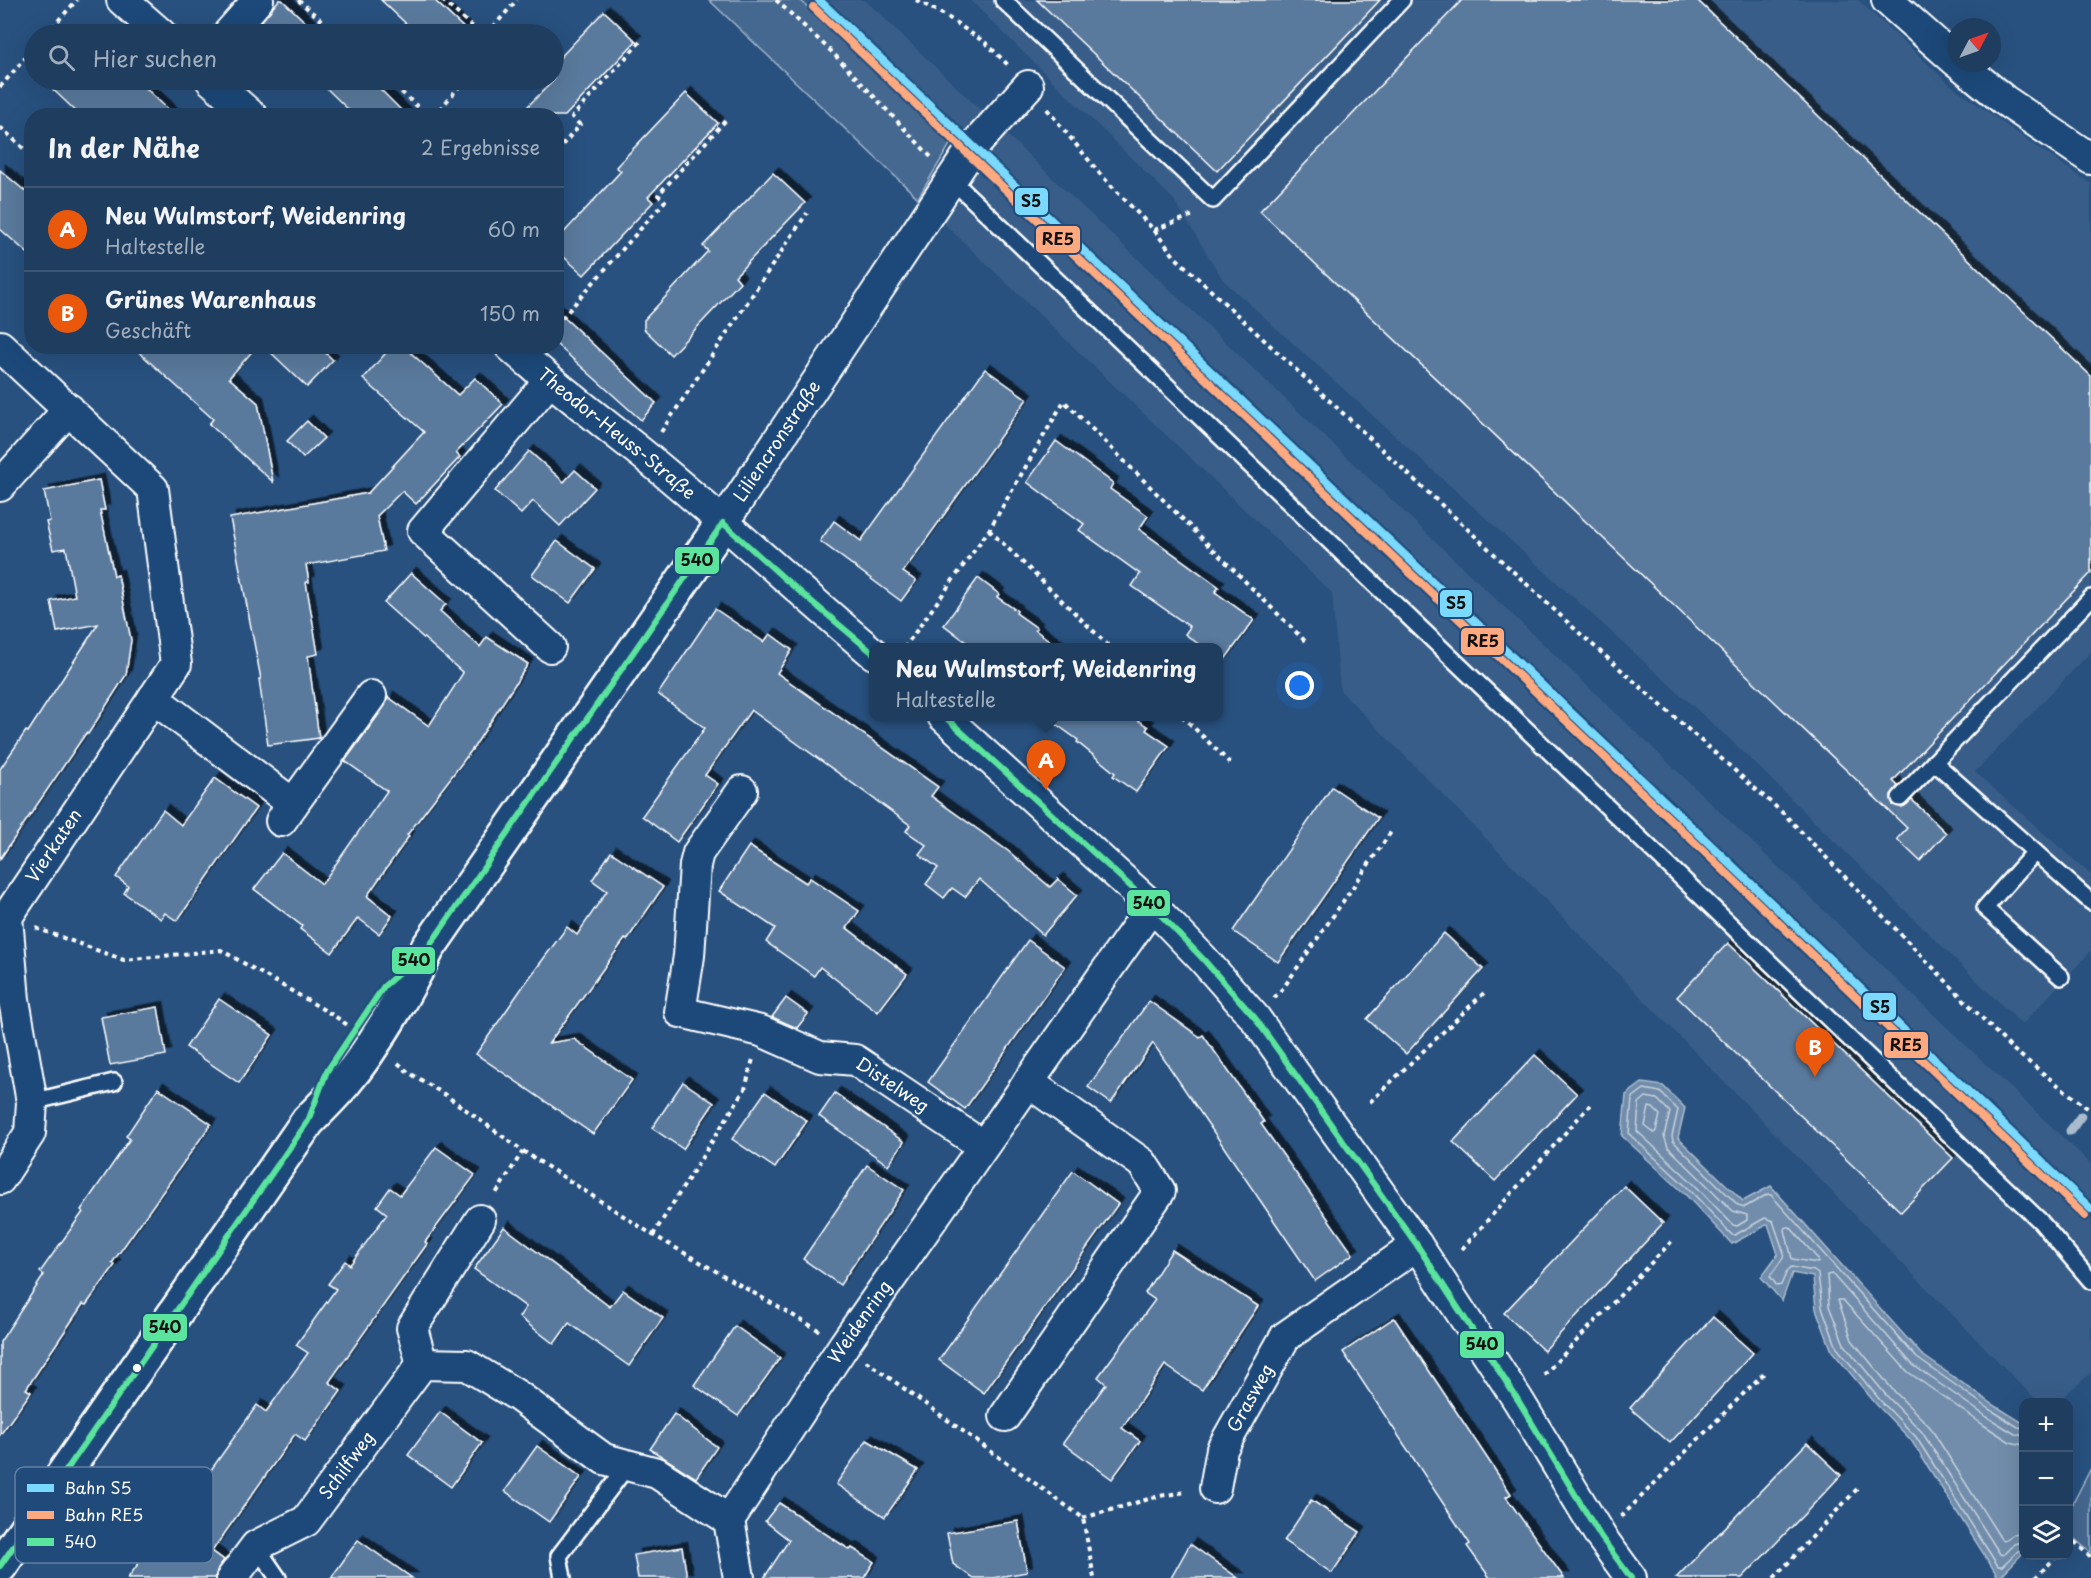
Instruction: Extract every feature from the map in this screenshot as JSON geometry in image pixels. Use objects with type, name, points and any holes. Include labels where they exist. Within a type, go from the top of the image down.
[{"type":"street","points":[[122,0],[150,24]]},
{"type":"street","points":[[237,24],[258,0]]},
{"type":"street","points":[[1887,0],[1947,53]]},
{"type":"street","points":[[1969,72],[2004,100],[2091,159]]},
{"type":"street","name":"Liliencronstraße","points":[[69,1467],[308,1121],[327,1071],[384,986],[428,948],[723,523],[973,147],[1028,86]]},
{"type":"street","points":[[223,90],[243,108]]},
{"type":"street","name":"Vierkaten","points":[[0,346],[153,489],[176,664],[7,917]]},
{"type":"street","name":"Theodor-Heuss-Straße","points":[[519,354],[549,381],[645,456],[869,651]]},
{"type":"street","points":[[549,381],[423,531],[550,647]]},
{"type":"street","points":[[0,486],[69,409]]},
{"type":"street","points":[[153,698],[287,812],[371,696]]},
{"type":"street","points":[[947,721],[1152,906],[1255,1018],[1417,1245],[1518,1400],[1601,1537],[1631,1578]]},
{"type":"street","name":"Distelweg","points":[[742,791],[698,853],[689,956],[680,1012],[761,1031],[820,1057],[855,1060],[983,1146]]},
{"type":"street","name":"Weidenring","points":[[729,1520],[844,1345],[1152,906]]},
{"type":"street","points":[[0,1179],[30,1133],[32,1102],[15,1000],[7,917]]},
{"type":"street","points":[[1005,1416],[1160,1191],[1142,1163],[1028,1082]]},
{"type":"street","points":[[480,1220],[412,1328],[422,1364],[467,1365],[518,1396],[604,1459],[657,1473],[729,1520],[739,1578]]},
{"type":"street","name":"Grasweg","points":[[1215,1488],[1222,1449],[1285,1337],[1417,1245]]},
{"type":"street","name":"Schilfweg","points":[[232,1578],[256,1546],[306,1521],[422,1364]]},
{"type":"street","name":"Liliencronstraße","points":[[0,1566],[15,1544]]},
{"type":"lane","points":[[1003,0],[1213,200],[1402,0]]},
{"type":"lane","points":[[952,180],[2040,1221],[2091,1281]]},
{"type":"lane","points":[[1900,798],[2091,598]]},
{"type":"lane","points":[[1934,762],[2091,902]]},
{"type":"lane","points":[[2035,852],[1985,908],[2061,977]]},
{"type":"lane","points":[[32,1102],[114,1082]]},
{"type":"lane","points":[[563,1578],[559,1556],[628,1465]]},
{"type":"lane","points":[[256,1546],[278,1578]]},
{"type":"path","points":[[55,24],[77,0]]},
{"type":"path","points":[[297,0],[325,24]]},
{"type":"path","points":[[442,0],[470,24]]},
{"type":"path","points":[[496,24],[517,0]]},
{"type":"path","points":[[776,0],[832,52],[952,180]]},
{"type":"path","points":[[916,0],[946,16],[987,44],[1028,86],[1100,174],[1154,230],[1175,257],[1575,630],[1785,815],[2011,1048],[2091,1111]]},
{"type":"path","points":[[564,143],[580,125],[572,117],[640,42]]},
{"type":"path","points":[[0,87],[24,59]]},
{"type":"path","points":[[398,90],[419,108]]},
{"type":"path","points":[[441,108],[456,90]]},
{"type":"path","points":[[564,316],[666,201],[658,195],[725,122]]},
{"type":"path","points":[[0,127],[24,149]]},
{"type":"path","points":[[1154,230],[1199,213],[1213,200]]},
{"type":"path","points":[[645,456],[807,213]]},
{"type":"path","points":[[908,643],[989,530],[1064,401],[1307,644]]},
{"type":"path","points":[[989,530],[1106,643]]},
{"type":"path","points":[[1186,721],[1232,765]]},
{"type":"path","points":[[1255,1018],[1284,987],[1393,829]]},
{"type":"path","points":[[7,917],[124,960],[220,950],[333,1015]]},
{"type":"path","points":[[1370,1102],[1487,990]]},
{"type":"path","points":[[653,1234],[745,1089],[761,1031]]},
{"type":"path","points":[[392,1056],[408,1072],[444,1094],[523,1151],[480,1220]]},
{"type":"path","points":[[1462,1249],[1590,1105]]},
{"type":"path","points":[[1544,1375],[1673,1240]]},
{"type":"path","points":[[1601,1537],[1764,1373]]},
{"type":"path","points":[[1083,1518],[1159,1496],[1215,1488]]},
{"type":"path","points":[[1774,1578],[1858,1488]]},
{"type":"path","points":[[2073,1540],[2091,1558]]},
{"type":"path","points":[[2036,1578],[2052,1560]]},
{"type":"shaded area","points":[[709,0],[800,0],[951,143],[918,198]]},
{"type":"shaded area","points":[[798,0],[865,0],[2091,1164],[2091,1373],[2062,1398],[2034,1398],[1340,690],[1332,593],[938,218],[975,168]]},
{"type":"shaded area","points":[[970,0],[1858,0],[1951,85],[2091,184],[2091,652],[1975,772],[2091,875],[2091,951],[2022,1025],[1736,745],[1223,280],[1174,200]]},
{"type":"shaded area","points":[[2091,1468],[2091,1553],[2073,1537],[2073,1503]]},
{"type":"water","points":[[1642,1083],[1663,1086],[1685,1108],[1678,1138],[1743,1201],[1771,1186],[1921,1354],[2019,1421],[2019,1557],[1999,1578],[1911,1440],[1876,1404],[1832,1351],[1816,1309],[1813,1277],[1792,1273],[1782,1301],[1761,1277],[1778,1254],[1768,1224],[1732,1244],[1684,1193],[1622,1136],[1626,1095]]},
{"type":"building","points":[[279,0],[282,0],[307,24],[259,24]]},
{"type":"building","points":[[381,0],[434,0],[459,24],[406,24]]},
{"type":"building","points":[[1037,0],[1380,0],[1217,171]]},
{"type":"building","points":[[1462,0],[1697,0],[2091,376],[2091,573],[1893,781],[1898,786],[1891,795],[1893,805],[1902,807],[1912,800],[1946,833],[1920,861],[1897,839],[1907,828],[1260,211]]},
{"type":"building","points":[[604,11],[636,41],[565,116],[564,108],[526,108],[544,90],[564,90],[564,53]]},
{"type":"building","points":[[54,90],[148,90],[167,108],[73,108]]},
{"type":"building","points":[[328,90],[381,90],[399,108],[347,108]]},
{"type":"building","points":[[686,93],[718,123],[648,197],[653,202],[584,275],[564,257],[564,232],[621,171],[616,167]]},
{"type":"building","points":[[0,170],[24,190],[24,250],[0,229]]},
{"type":"building","points":[[773,173],[805,203],[735,276],[740,282],[671,355],[644,329],[644,320],[708,251],[703,246]]},
{"type":"building","points":[[564,317],[656,403],[641,420],[564,351]]},
{"type":"building","points":[[141,354],[250,354],[229,378],[258,403],[273,482],[209,424],[213,419]]},
{"type":"building","points":[[272,354],[327,354],[333,360],[307,387]]},
{"type":"building","points":[[385,354],[412,354],[458,395],[475,378],[503,404],[456,453],[460,457],[416,504],[402,491],[377,516],[384,551],[306,565],[309,582],[306,582],[318,654],[308,656],[319,738],[268,745],[259,679],[261,679],[230,518],[368,493],[424,432],[363,379]]},
{"type":"building","points":[[985,369],[1027,399],[903,572],[916,581],[901,601],[820,541],[834,521],[861,541]]},
{"type":"building","points":[[307,421],[324,438],[303,458],[287,441]]},
{"type":"building","points":[[1056,441],[1113,483],[1110,489],[1148,516],[1139,529],[1219,587],[1215,592],[1254,620],[1223,662],[1223,643],[1197,643],[1185,634],[1190,627],[1132,586],[1140,574],[1079,530],[1084,524],[1027,482]]},
{"type":"building","points":[[529,451],[564,482],[575,470],[595,488],[560,526],[533,501],[521,514],[495,491]]},
{"type":"building","points":[[99,480],[105,510],[100,510],[114,576],[118,575],[131,640],[126,675],[88,734],[86,733],[0,859],[0,769],[26,731],[28,732],[98,624],[57,632],[51,601],[75,596],[66,548],[53,550],[46,522],[50,521],[44,491]]},
{"type":"building","points":[[557,541],[595,569],[570,603],[532,575]]},
{"type":"building","points":[[411,573],[446,604],[440,611],[480,647],[487,637],[528,664],[474,747],[407,835],[409,836],[367,896],[392,916],[379,934],[358,918],[332,953],[300,929],[302,926],[254,889],[282,853],[322,884],[387,791],[345,761],[385,706],[388,697],[429,726],[463,673],[384,603]]},
{"type":"building","points":[[978,578],[999,594],[997,597],[1037,628],[1035,630],[1053,643],[967,643],[944,625]]},
{"type":"building","points":[[715,609],[764,642],[770,634],[792,650],[777,673],[938,787],[931,796],[1008,851],[1050,887],[1058,879],[1077,895],[1043,935],[979,879],[965,897],[952,888],[944,898],[926,884],[938,868],[919,854],[926,845],[906,831],[910,825],[751,710],[705,775],[718,784],[677,842],[642,816],[705,728],[658,694]]},
{"type":"building","points":[[1052,721],[1139,721],[1148,727],[1146,730],[1169,746],[1136,792],[1113,776],[1115,773],[1077,742],[1078,740]]},
{"type":"building","points":[[215,778],[256,808],[177,921],[165,913],[161,919],[124,893],[128,886],[116,877],[163,810],[181,825]]},
{"type":"building","points":[[1332,787],[1378,818],[1278,962],[1233,931]]},
{"type":"building","points":[[749,846],[806,883],[810,878],[859,911],[847,928],[907,974],[878,1012],[820,967],[814,976],[766,942],[775,928],[719,891]]},
{"type":"building","points":[[611,852],[663,887],[627,940],[625,939],[549,1043],[574,1039],[632,1080],[593,1134],[476,1054],[567,927],[577,935],[607,891],[592,880]]},
{"type":"building","points":[[1444,933],[1483,969],[1406,1054],[1367,1019]]},
{"type":"building","points":[[1028,940],[1065,967],[965,1109],[928,1082]]},
{"type":"building","points":[[1728,943],[1953,1158],[1901,1212],[1677,997]]},
{"type":"building","points":[[786,998],[808,1014],[797,1028],[772,1017]]},
{"type":"building","points":[[219,999],[272,1035],[239,1083],[186,1047]]},
{"type":"building","points":[[1149,1001],[1200,1037],[1203,1035],[1264,1122],[1261,1124],[1353,1254],[1315,1281],[1153,1043],[1111,1103],[1088,1087]]},
{"type":"building","points":[[158,1007],[166,1055],[110,1065],[101,1017]]},
{"type":"building","points":[[1535,1055],[1577,1094],[1495,1181],[1453,1142]]},
{"type":"building","points":[[683,1082],[714,1103],[683,1149],[652,1128]]},
{"type":"building","points":[[158,1088],[211,1124],[112,1263],[115,1265],[86,1305],[83,1304],[26,1389],[31,1392],[0,1435],[0,1342],[44,1275],[40,1272],[83,1212],[81,1210],[130,1139],[126,1136]]},
{"type":"building","points":[[765,1092],[807,1121],[775,1168],[732,1139]]},
{"type":"building","points":[[835,1093],[904,1142],[888,1165],[819,1116]]},
{"type":"building","points":[[436,1147],[475,1175],[425,1242],[427,1244],[329,1382],[341,1391],[305,1441],[295,1434],[213,1550],[213,1467],[257,1405],[266,1412],[308,1353],[296,1345],[336,1289],[328,1284],[345,1261],[350,1265],[387,1214],[377,1206],[390,1188],[400,1195]]},
{"type":"building","points":[[867,1165],[904,1190],[840,1285],[803,1259]]},
{"type":"building","points":[[1073,1171],[1118,1204],[984,1393],[939,1360]]},
{"type":"building","points":[[1624,1186],[1663,1223],[1544,1351],[1504,1313]]},
{"type":"building","points":[[504,1227],[610,1307],[623,1290],[663,1318],[629,1366],[569,1323],[554,1344],[519,1317],[526,1307],[474,1269]]},
{"type":"building","points":[[1172,1250],[1258,1306],[1202,1390],[1165,1365],[1122,1428],[1140,1441],[1112,1479],[1063,1443],[1106,1384],[1098,1377],[1155,1300],[1145,1293]]},
{"type":"building","points":[[1713,1317],[1753,1353],[1670,1443],[1630,1408]]},
{"type":"building","points":[[1394,1318],[1511,1494],[1506,1497],[1564,1578],[1490,1578],[1467,1546],[1470,1544],[1343,1352]]},
{"type":"building","points":[[735,1326],[780,1358],[738,1416],[694,1385]]},
{"type":"building","points":[[440,1412],[482,1443],[451,1487],[408,1455]]},
{"type":"building","points":[[674,1414],[717,1447],[696,1478],[650,1449]]},
{"type":"building","points":[[867,1440],[918,1470],[885,1517],[836,1484]]},
{"type":"building","points":[[1807,1443],[1841,1475],[1812,1506],[1742,1578],[1676,1578]]},
{"type":"building","points":[[537,1446],[581,1477],[549,1522],[505,1491]]},
{"type":"building","points":[[1311,1500],[1360,1532],[1332,1573],[1284,1541]]},
{"type":"building","points":[[779,1503],[850,1550],[852,1548],[874,1562],[864,1578],[764,1578],[789,1540],[765,1521]]},
{"type":"building","points":[[1018,1521],[1027,1572],[993,1578],[973,1578],[953,1564],[947,1533]]},
{"type":"building","points":[[358,1540],[412,1578],[331,1578]]},
{"type":"building","points":[[1190,1544],[1238,1578],[1171,1578]]},
{"type":"building","points":[[682,1547],[687,1578],[638,1578],[634,1555]]},
{"type":"building","points":[[213,1552],[224,1560],[215,1578],[128,1578],[139,1563],[213,1563]]},
{"type":"waterway","points":[[2070,1131],[2081,1116]]},
{"type":"rail line","name":"S5","points":[[819,0],[1697,832],[2091,1209]]},
{"type":"rail line","name":"RE5","points":[[813,7],[1691,839],[2085,1216]]},
{"type":"transit line","name":"540","points":[[69,1467],[308,1121],[327,1071],[384,986],[428,948],[723,523],[869,650]]},
{"type":"transit line","name":"540","points":[[949,721],[1152,906],[1255,1018],[1417,1245],[1518,1400],[1601,1537],[1631,1578]]},
{"type":"transit line","name":"540","points":[[0,1566],[15,1544]]},
{"type":"place","name":"Neu Wulmstorf, Weidenring","points":[[1046,790]]},
{"type":"place","name":"Grünes Warenhaus","points":[[1815,1077]]}]
